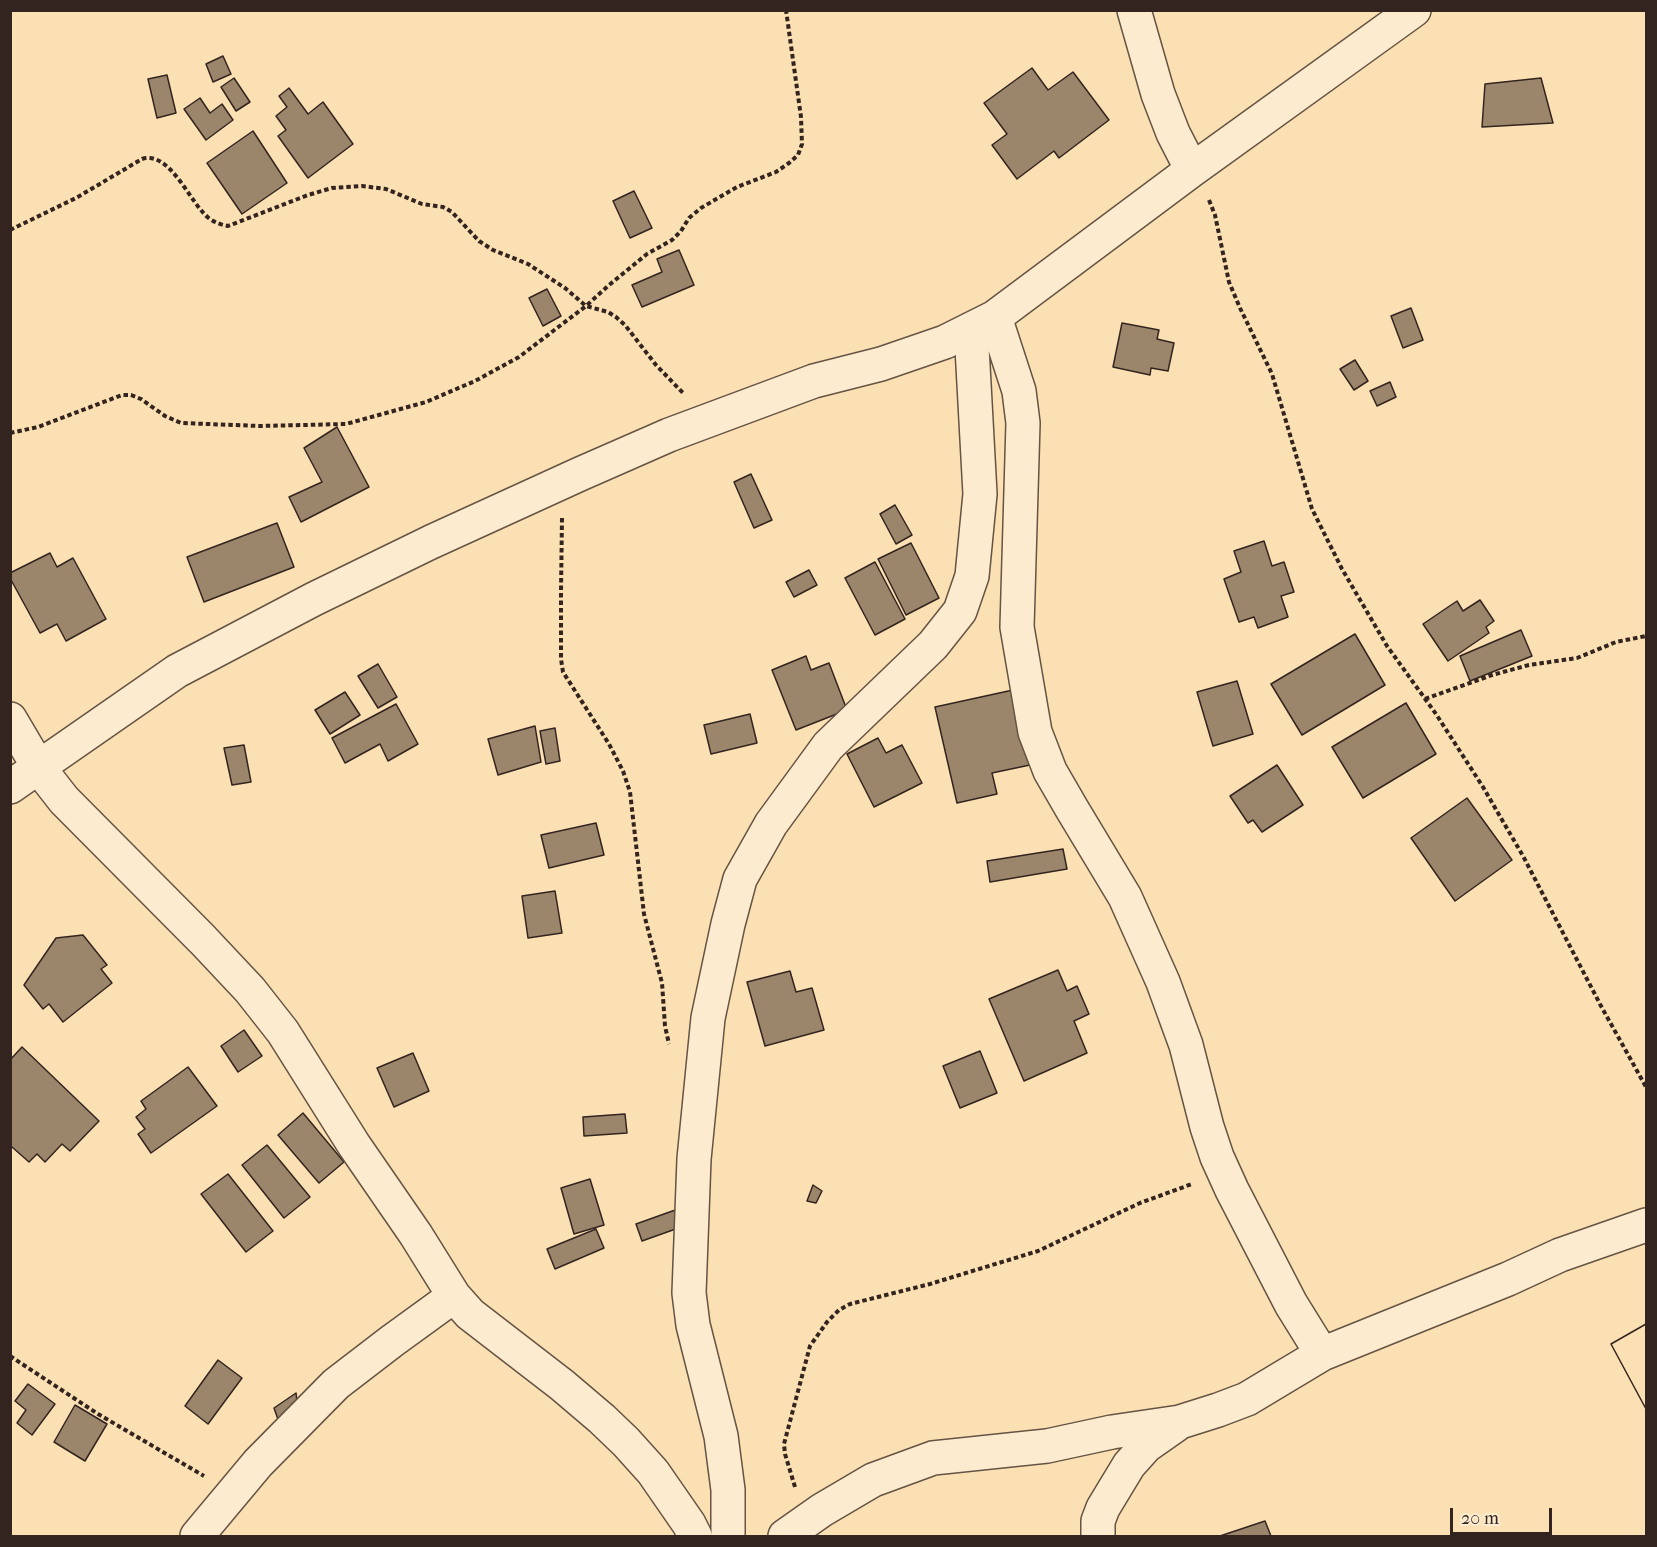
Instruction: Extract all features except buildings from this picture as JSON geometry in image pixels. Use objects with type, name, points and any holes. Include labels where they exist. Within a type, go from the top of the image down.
[{"type":"street","points":[[1134,10],[1158,94],[1173,133],[1192,170]]},
{"type":"street","points":[[10,787],[177,671],[431,542],[669,435],[814,381],[881,363],[945,342],[983,323],[1414,10]]},
{"type":"street","points":[[983,323],[1019,391],[1023,423],[1017,627],[1035,732],[1050,771],[1125,897],[1163,982],[1186,1045],[1206,1127],[1224,1172],[1291,1304],[1322,1354]]},
{"type":"street","points":[[728,1536],[728,1490],[721,1436],[693,1325],[689,1293],[694,1159],[708,1018],[740,879],[771,824],[828,746],[933,645],[960,611],[972,576],[980,494],[983,323]]},
{"type":"street","points":[[10,719],[39,768],[64,800],[203,940],[250,990],[283,1032],[354,1145],[416,1235],[454,1296],[470,1314],[562,1385],[626,1442],[653,1472],[695,1536]]},
{"type":"street","points":[[785,1536],[822,1510],[873,1480],[933,1458],[1047,1446],[1112,1432],[1180,1422],[1218,1410],[1247,1399],[1322,1354],[1508,1279],[1560,1254],[1647,1225]]},
{"type":"street","points":[[197,1536],[258,1463],[336,1384],[454,1296]]},
{"type":"street","points":[[1098,1536],[1098,1521],[1102,1508],[1129,1465],[1146,1446],[1180,1422]]},
{"type":"path","points":[[10,433],[38,427],[122,395],[131,395],[141,399],[165,416],[181,423],[260,426],[346,424],[426,402],[475,381],[519,357],[586,306],[648,254],[672,240],[689,218],[701,208],[737,187],[776,172],[798,155],[802,144],[802,127],[786,10]]},
{"type":"path","points":[[10,230],[76,198],[147,157],[160,159],[208,218],[228,226],[332,188],[362,186],[386,189],[422,204],[443,207],[452,212],[479,241],[493,250],[528,264],[565,288],[586,306],[608,312],[625,325],[656,365],[706,421]]},
{"type":"path","points":[[1192,170],[1206,191],[1215,215],[1229,282],[1272,374],[1312,509],[1342,569],[1387,646],[1483,787],[1523,855],[1601,1006],[1647,1087]]},
{"type":"path","points":[[563,482],[561,591],[563,672],[613,753],[623,771],[630,792],[644,914],[662,983],[665,1026],[670,1050]]},
{"type":"path","points":[[1425,699],[1492,675],[1529,665],[1577,658],[1616,642],[1647,636]]},
{"type":"path","points":[[795,1494],[784,1444],[810,1346],[827,1322],[839,1310],[850,1304],[930,1284],[1038,1251],[1140,1203],[1224,1172]]},
{"type":"path","points":[[10,1356],[98,1414],[233,1493]]}]
